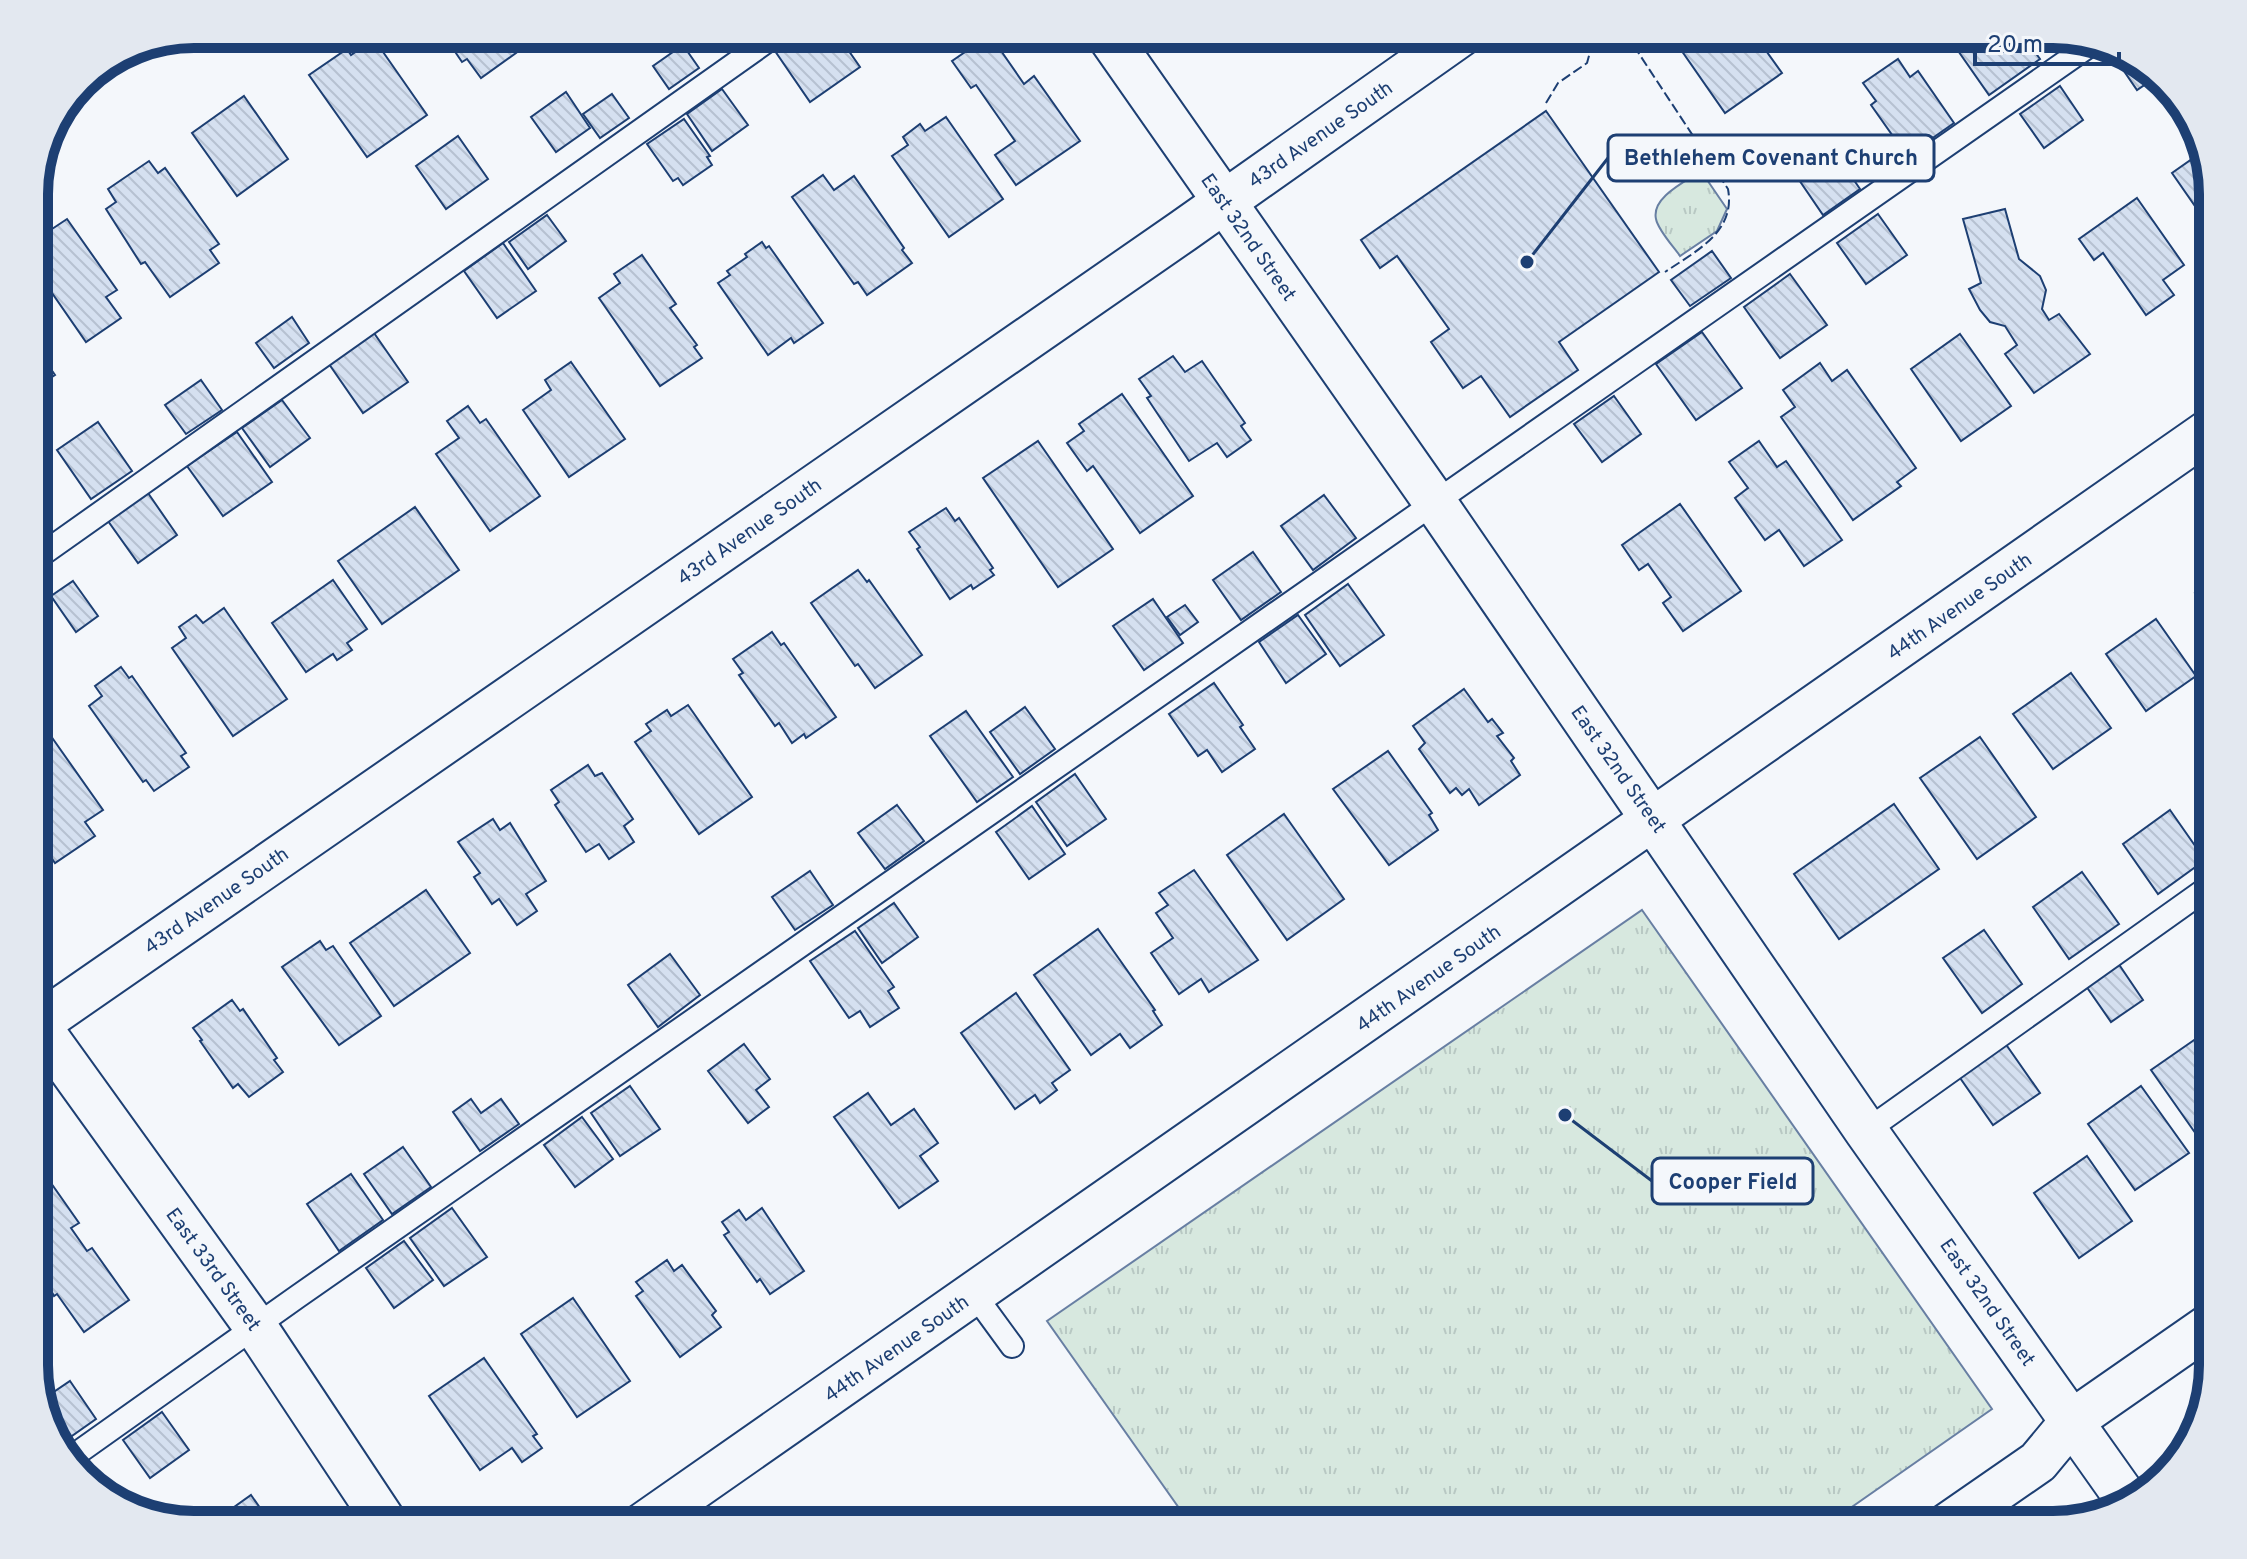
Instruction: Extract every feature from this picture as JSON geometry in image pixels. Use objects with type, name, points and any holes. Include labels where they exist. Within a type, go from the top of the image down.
[{"type":"street","name":"East 32nd Street","points":[[1117,48],[1436,504],[1866,1131],[2122,1493]]},
{"type":"street","name":"43rd Avenue South","points":[[48,1015],[1225,202],[1442,48]]},
{"type":"street","name":"44th Avenue South","points":[[662,1511],[2199,438]]},
{"type":"street","name":"East 33rd Street","points":[[48,1040],[255,1326],[378,1511]]},
{"type":"street","points":[[1967,1511],[2038,1462],[2072,1421],[2199,1333]]},
{"type":"lane","points":[[48,550],[757,48]]},
{"type":"lane","points":[[77,1453],[2081,51]]},
{"type":"lane","points":[[1866,1131],[2199,894]]},
{"type":"lane","points":[[974,1294],[1012,1346]]},
{"type":"green space","points":[[1701,171],[1727,209],[1717,231],[1680,256],[1660,228],[1656,211],[1671,190]]},
{"type":"green space","points":[[1642,910],[1992,1409],[1846,1511],[1181,1511],[1047,1321]]},
{"type":"building","points":[[361,48],[380,48],[427,115],[367,157],[309,75],[347,49],[351,55]]},
{"type":"building","points":[[452,48],[513,48],[516,53],[481,78],[467,59],[462,62]]},
{"type":"building","points":[[679,48],[685,48],[699,68],[669,89],[653,66]]},
{"type":"building","points":[[779,48],[847,48],[860,67],[810,102],[775,51]]},
{"type":"building","points":[[971,48],[999,48],[1024,84],[1034,76],[1080,141],[1016,185],[995,155],[1015,141],[976,85],[971,88],[952,61]]},
{"type":"building","points":[[1680,48],[1764,48],[1782,73],[1725,113]]},
{"type":"building","points":[[1956,48],[2032,48],[2040,59],[1989,95]]},
{"type":"building","points":[[1898,59],[1910,77],[1918,71],[1954,123],[1907,156],[1871,105],[1876,101],[1863,83]]},
{"type":"building","points":[[2119,64],[2147,83],[2137,90]]},
{"type":"building","points":[[2060,86],[2083,120],[2044,148],[2020,114]]},
{"type":"building","points":[[722,89],[748,125],[712,151],[687,114]]},
{"type":"building","points":[[566,92],[590,128],[556,152],[531,117]]},
{"type":"building","points":[[612,94],[629,118],[600,138],[583,114]]},
{"type":"building","points":[[244,96],[288,159],[237,196],[192,133]]},
{"type":"building","points":[[1546,111],[1659,272],[1559,342],[1578,370],[1510,417],[1481,376],[1463,388],[1431,342],[1449,329],[1397,256],[1380,268],[1361,240]]},
{"type":"building","points":[[946,117],[1003,199],[949,237],[892,156],[908,145],[903,137],[920,124],[925,131]]},
{"type":"building","points":[[684,119],[710,156],[707,157],[712,165],[683,185],[678,178],[673,181],[647,144]]},
{"type":"building","points":[[458,136],[488,179],[446,209],[416,166]]},
{"type":"building","points":[[1832,148],[1860,189],[1823,215],[1795,174]]},
{"type":"building","points":[[2194,157],[2199,212],[2172,173]]},
{"type":"building","points":[[149,161],[158,173],[165,168],[219,244],[210,250],[219,263],[170,297],[145,262],[141,264],[106,209],[116,202],[108,189]]},
{"type":"building","points":[[823,175],[834,190],[854,176],[912,263],[867,295],[858,282],[854,284],[792,197]]},
{"type":"building","points":[[2137,198],[2184,265],[2163,280],[2174,295],[2146,315],[2103,253],[2094,260],[2079,239]]},
{"type":"building","points":[[2005,209],[2019,259],[2040,276],[2046,290],[2042,309],[2049,320],[2059,314],[2090,354],[2034,393],[2005,354],[2017,345],[2005,326],[1990,322],[1969,289],[1981,283],[1963,219]]},
{"type":"building","points":[[1878,214],[1907,255],[1866,284],[1837,243]]},
{"type":"building","points":[[547,215],[566,241],[528,269],[509,242]]},
{"type":"building","points":[[67,219],[117,290],[106,297],[121,318],[86,342],[48,287],[48,232]]},
{"type":"building","points":[[762,242],[766,248],[769,246],[823,323],[794,343],[791,338],[768,355],[718,283],[730,275],[727,271],[747,257],[745,254]]},
{"type":"building","points":[[503,243],[536,291],[497,318],[464,271]]},
{"type":"building","points":[[1712,251],[1731,278],[1690,306],[1671,280]]},
{"type":"building","points":[[642,255],[676,304],[670,308],[697,345],[694,347],[702,358],[660,386],[599,298],[620,283],[614,274]]},
{"type":"building","points":[[1790,274],[1827,325],[1780,358],[1744,307]]},
{"type":"building","points":[[292,317],[309,343],[274,368],[256,343]]},
{"type":"building","points":[[1702,332],[1742,388],[1696,420],[1656,364]]},
{"type":"building","points":[[374,333],[408,382],[363,413],[329,364]]},
{"type":"building","points":[[1960,334],[2011,406],[1961,441],[1911,369]]},
{"type":"building","points":[[1173,356],[1185,372],[1202,361],[1245,423],[1241,426],[1251,440],[1227,457],[1217,443],[1189,461],[1147,398],[1151,396],[1139,379]]},
{"type":"building","points":[[571,362],[625,439],[569,477],[523,410],[551,390],[545,380]]},
{"type":"building","points":[[1820,363],[1832,381],[1847,370],[1916,468],[1897,482],[1901,486],[1853,520],[1781,417],[1795,407],[1783,390]]},
{"type":"building","points":[[48,365],[55,375],[48,380]]},
{"type":"building","points":[[201,380],[222,410],[186,434],[165,405]]},
{"type":"building","points":[[1122,394],[1193,496],[1140,533],[1093,466],[1087,471],[1067,443],[1084,431],[1079,424]]},
{"type":"building","points":[[1614,396],[1641,434],[1602,462],[1574,424]]},
{"type":"building","points":[[282,400],[310,438],[270,467],[242,428]]},
{"type":"building","points":[[468,406],[480,423],[486,419],[540,496],[490,531],[436,454],[459,438],[447,421]]},
{"type":"building","points":[[98,422],[132,471],[91,499],[57,450]]},
{"type":"building","points":[[237,432],[272,482],[223,516],[187,466]]},
{"type":"building","points":[[1038,441],[1113,549],[1058,587],[983,478]]},
{"type":"building","points":[[1759,441],[1777,467],[1786,461],[1842,540],[1804,566],[1779,530],[1765,540],[1735,498],[1748,488],[1729,462]]},
{"type":"building","points":[[148,493],[177,535],[138,563],[108,521]]},
{"type":"building","points":[[1324,495],[1356,538],[1313,570],[1281,526]]},
{"type":"building","points":[[1680,504],[1741,591],[1683,631],[1663,603],[1671,597],[1648,564],[1639,570],[1622,545]]},
{"type":"building","points":[[415,507],[459,570],[382,624],[338,561]]},
{"type":"building","points":[[946,508],[955,521],[959,518],[993,568],[990,570],[994,575],[950,599],[909,532]]},
{"type":"building","points":[[1253,552],[1281,592],[1241,620],[1213,580]]},
{"type":"building","points":[[858,570],[867,582],[869,580],[922,655],[875,688],[858,664],[855,666],[811,603]]},
{"type":"building","points":[[333,580],[367,629],[347,643],[352,650],[337,660],[333,654],[306,672],[272,623]]},
{"type":"building","points":[[73,581],[98,616],[76,632],[51,596]]},
{"type":"building","points":[[1348,584],[1384,635],[1340,666],[1305,615]]},
{"type":"building","points":[[1153,599],[1183,643],[1144,670],[1113,626]]},
{"type":"building","points":[[1185,605],[1198,622],[1180,635],[1167,617]]},
{"type":"building","points":[[224,608],[287,699],[233,736],[172,648],[186,638],[179,627],[196,615],[203,623]]},
{"type":"building","points":[[1298,615],[1326,654],[1286,683],[1259,642]]},
{"type":"building","points":[[2156,619],[2196,676],[2146,711],[2106,654]]},
{"type":"building","points":[[772,632],[781,645],[784,643],[836,717],[806,738],[804,734],[792,743],[779,723],[775,726],[739,675],[743,673],[733,659]]},
{"type":"building","points":[[121,667],[129,678],[132,676],[186,753],[181,756],[189,767],[154,791],[146,780],[143,782],[89,706],[102,696],[95,686]]},
{"type":"building","points":[[2071,673],[2111,728],[2053,769],[2013,714]]},
{"type":"building","points":[[1214,683],[1243,725],[1240,727],[1255,749],[1222,772],[1207,750],[1198,756],[1169,714]]},
{"type":"building","points":[[1464,689],[1488,722],[1492,719],[1503,733],[1497,736],[1514,758],[1511,761],[1520,775],[1479,805],[1469,789],[1462,795],[1456,788],[1450,793],[1419,749],[1425,743],[1413,726]]},
{"type":"building","points":[[688,705],[752,797],[699,834],[635,742],[651,731],[646,724],[667,710],[671,716]]},
{"type":"building","points":[[1025,707],[1055,749],[1020,774],[990,732]]},
{"type":"building","points":[[966,711],[1013,777],[977,802],[930,736]]},
{"type":"building","points":[[1980,737],[2036,817],[1977,859],[1920,778]]},
{"type":"building","points":[[53,739],[103,810],[85,822],[95,836],[55,863],[48,853],[48,742]]},
{"type":"building","points":[[1388,751],[1432,813],[1429,815],[1438,830],[1389,865],[1333,789]]},
{"type":"building","points":[[588,765],[595,776],[602,773],[633,819],[624,826],[634,842],[609,859],[599,844],[586,852],[555,805],[559,802],[551,790]]},
{"type":"building","points":[[1075,774],[1106,819],[1067,846],[1036,802]]},
{"type":"building","points":[[1894,804],[1939,869],[1839,939],[1794,874]]},
{"type":"building","points":[[897,805],[924,841],[885,869],[858,833]]},
{"type":"building","points":[[1032,806],[1065,854],[1029,879],[996,832]]},
{"type":"building","points":[[2170,810],[2199,851],[2199,864],[2158,894],[2123,844]]},
{"type":"building","points":[[1284,814],[1344,899],[1287,940],[1227,855]]},
{"type":"building","points":[[493,819],[500,830],[510,823],[546,881],[526,894],[537,911],[517,925],[499,899],[492,904],[474,877],[480,873],[458,842]]},
{"type":"building","points":[[1194,870],[1258,960],[1209,992],[1201,979],[1179,994],[1151,953],[1173,938],[1156,913],[1168,905],[1159,893]]},
{"type":"building","points":[[810,871],[833,905],[795,930],[772,897]]},
{"type":"building","points":[[2082,872],[2119,924],[2069,959],[2033,907]]},
{"type":"building","points":[[426,890],[470,953],[394,1006],[350,943]]},
{"type":"building","points":[[894,903],[918,937],[882,963],[858,928]]},
{"type":"building","points":[[1098,929],[1155,1010],[1162,1025],[1130,1048],[1120,1034],[1091,1055],[1034,975]]},
{"type":"building","points":[[1984,930],[2022,984],[1982,1013],[1943,958]]},
{"type":"building","points":[[855,931],[894,987],[888,991],[899,1008],[870,1027],[860,1011],[849,1018],[810,961]]},
{"type":"building","points":[[320,941],[326,950],[333,946],[381,1016],[339,1045],[282,967]]},
{"type":"building","points":[[670,954],[700,995],[658,1027],[628,985]]},
{"type":"building","points":[[2118,963],[2143,1000],[2111,1022],[2086,986]]},
{"type":"building","points":[[1016,993],[1070,1070],[1052,1083],[1057,1090],[1040,1103],[1035,1095],[1015,1109],[961,1033]]},
{"type":"building","points":[[232,1000],[240,1011],[243,1009],[277,1058],[274,1060],[283,1072],[249,1097],[238,1084],[233,1088],[193,1028]]},
{"type":"building","points":[[2199,1037],[2199,1138],[2151,1070]]},
{"type":"building","points":[[2005,1043],[2040,1093],[1993,1125],[1958,1075]]},
{"type":"building","points":[[744,1044],[770,1079],[756,1090],[769,1107],[748,1123],[708,1071]]},
{"type":"building","points":[[630,1086],[660,1129],[620,1156],[591,1113]]},
{"type":"building","points":[[2141,1086],[2189,1153],[2135,1190],[2088,1124]]},
{"type":"building","points":[[868,1093],[891,1125],[914,1109],[938,1143],[920,1156],[938,1181],[899,1208],[834,1117]]},
{"type":"building","points":[[471,1099],[481,1113],[501,1099],[519,1124],[480,1151],[453,1112]]},
{"type":"building","points":[[582,1117],[613,1159],[575,1187],[544,1145]]},
{"type":"building","points":[[403,1147],[431,1187],[392,1214],[364,1174]]},
{"type":"building","points":[[2087,1156],[2132,1221],[2079,1258],[2034,1193]]},
{"type":"building","points":[[351,1174],[383,1220],[339,1251],[307,1204]]},
{"type":"building","points":[[48,1179],[79,1223],[71,1228],[87,1251],[92,1248],[129,1300],[84,1332],[50,1289],[48,1290]]},
{"type":"building","points":[[452,1208],[487,1257],[444,1286],[410,1238]]},
{"type":"building","points":[[762,1208],[804,1271],[770,1294],[760,1279],[757,1282],[724,1235],[729,1232],[722,1222],[739,1210],[746,1220]]},
{"type":"building","points":[[404,1241],[433,1280],[394,1308],[366,1268]]},
{"type":"building","points":[[667,1260],[674,1271],[682,1265],[716,1311],[712,1315],[721,1327],[680,1357],[636,1296],[643,1291],[636,1282]]},
{"type":"building","points":[[573,1298],[630,1381],[577,1417],[521,1334]]},
{"type":"building","points":[[484,1358],[537,1434],[533,1436],[542,1448],[522,1462],[512,1448],[480,1470],[429,1396]]},
{"type":"building","points":[[70,1381],[96,1419],[68,1438],[59,1421],[51,1394]]},
{"type":"building","points":[[162,1412],[189,1450],[150,1478],[123,1440]]},
{"type":"building","points":[[251,1495],[262,1511],[229,1511]]},
{"type":"fence","points":[[1546,103],[1558,83],[1587,63],[1591,48]]},
{"type":"fence","points":[[1635,48],[1728,189],[1729,204],[1720,229],[1701,248],[1665,272]]},
{"type":"place","name":"Bethlehem Covenant Church","points":[[1527,262]]},
{"type":"place","name":"Cooper Field","points":[[1565,1115]]}]
